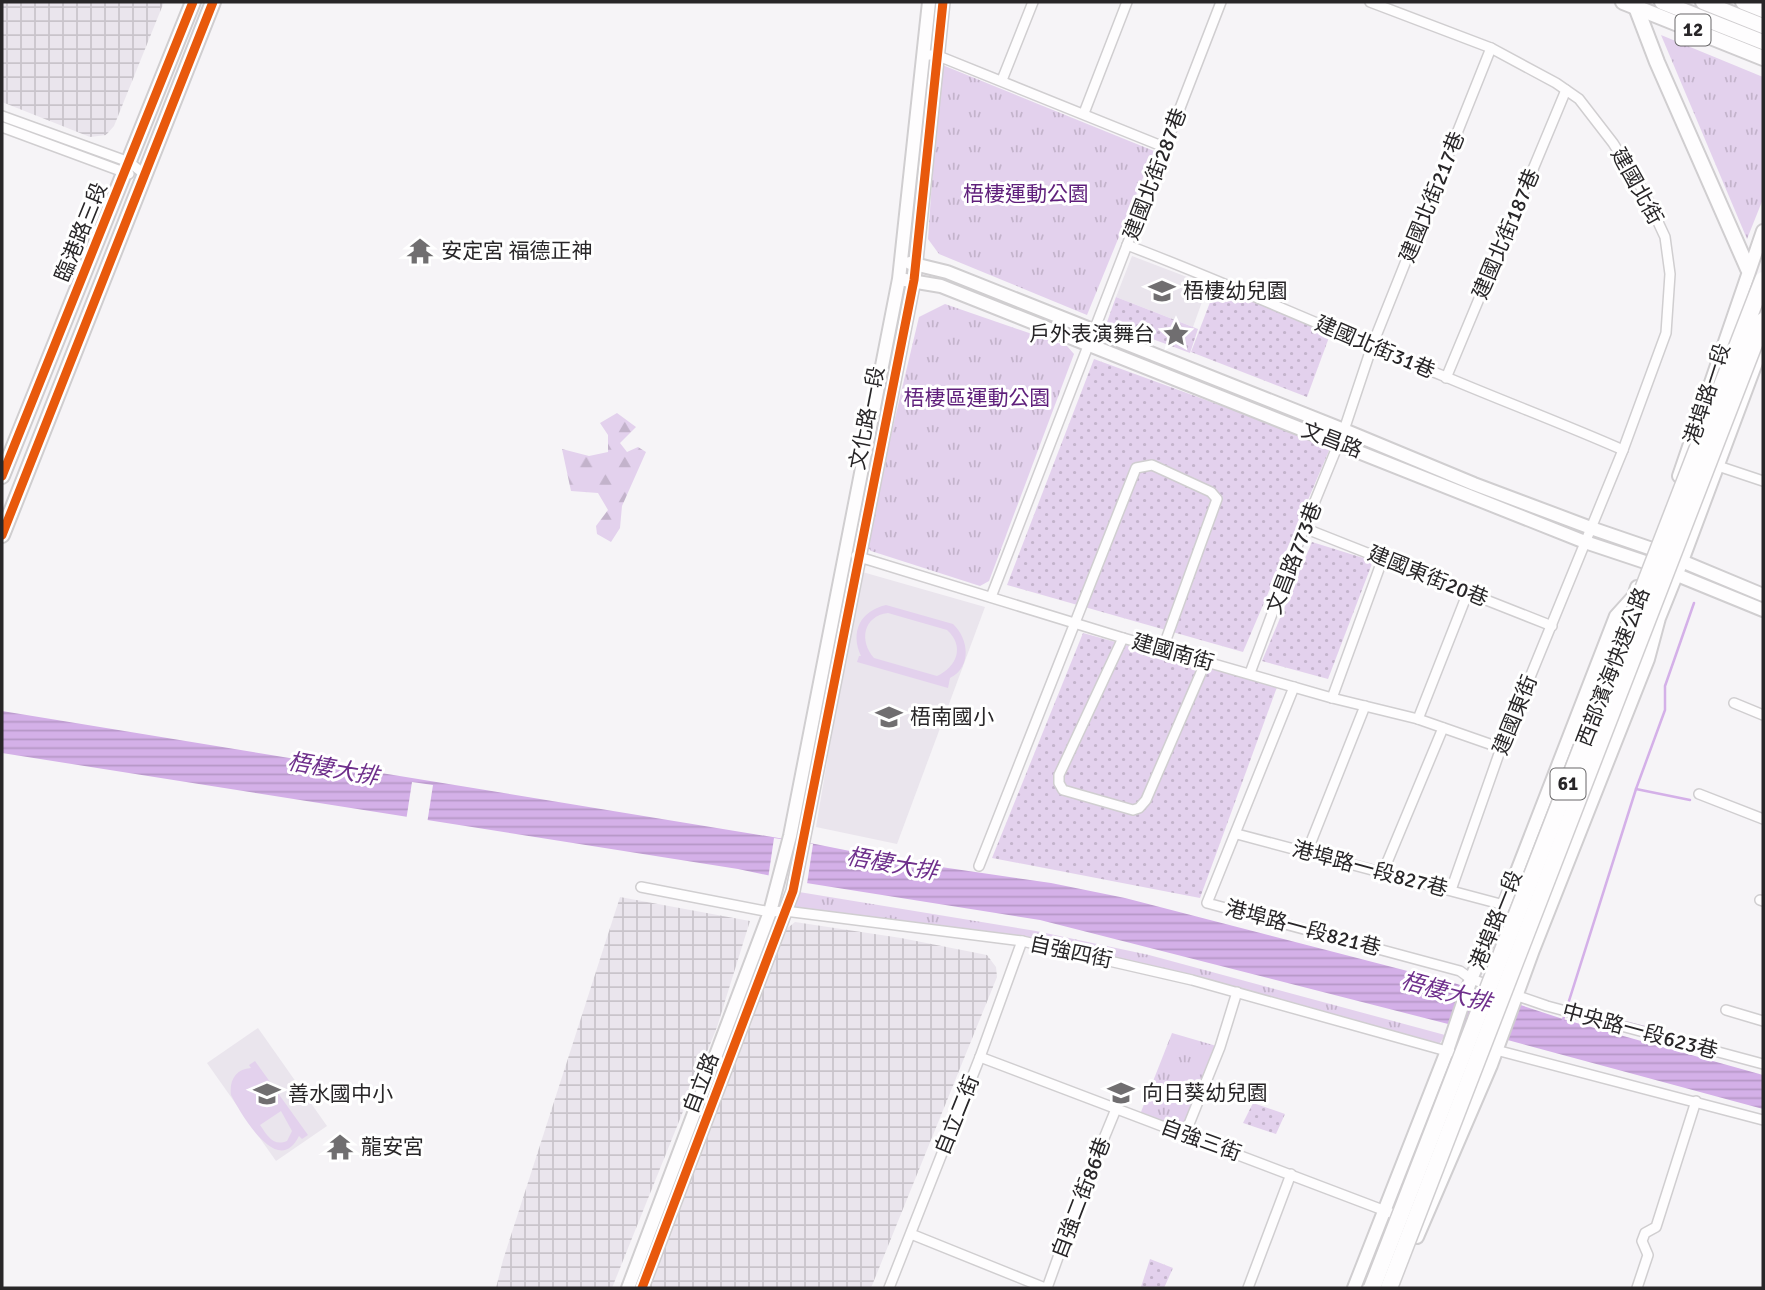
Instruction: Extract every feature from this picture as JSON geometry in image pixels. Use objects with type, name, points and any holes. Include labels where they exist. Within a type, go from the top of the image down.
[{"type":"highway","name":"西部濱海快速公路","points":[[1389,1288],[1415,1200],[1763,280]]},
{"type":"highway","name":"西部濱海快速公路","points":[[1372,1288],[1415,1200],[1763,321]]},
{"type":"highway","points":[[1415,1200],[1413,1172],[1432,1110],[1633,596]]},
{"type":"highway","points":[[1415,1200],[1436,1183],[1631,683],[1659,618]]},
{"type":"main road","name":"臨港路三段","points":[[2,476],[193,2]]},
{"type":"main road","name":"臨港路三段","points":[[2,535],[213,2]]},
{"type":"main road","name":"12","points":[[1662,2],[1763,42]]},
{"type":"main road","name":"12","points":[[1703,2],[1763,26]]},
{"type":"main road","points":[[1743,2],[1763,10]]},
{"type":"main road","name":"12","points":[[1632,4],[1763,58]]},
{"type":"main road","points":[[1632,4],[1748,270]]},
{"type":"street","name":"文化路一段","points":[[793,891],[914,280],[929,55],[929,2]]},
{"type":"street","name":"文化路一段","points":[[778,887],[899,279],[929,55],[943,2]]},
{"type":"street","points":[[1002,80],[1033,2]]},
{"type":"street","points":[[1084,113],[1127,2]]},
{"type":"street","name":"建國北街287巷","points":[[991,597],[1221,2]]},
{"type":"street","name":"建國北街","points":[[1370,2],[1491,48],[1579,100],[1613,143],[1645,194],[1665,237],[1670,274],[1665,333],[1623,450],[1585,542]]},
{"type":"street","name":"建國北街217巷","points":[[1344,430],[1372,346],[1491,48]]},
{"type":"street","points":[[929,55],[1002,80],[1164,147]]},
{"type":"street","name":"建國北街187巷","points":[[1446,378],[1566,90]]},
{"type":"street","points":[[2,116],[126,168]]},
{"type":"street","points":[[2,127],[144,174]]},
{"type":"street","name":"港埠路一段","points":[[1354,1288],[1447,1051],[1471,979],[1504,905],[1616,615],[1633,596],[1655,550],[1763,231]]},
{"type":"street","name":"建國北街31巷","points":[[1127,245],[1212,278],[1446,378],[1532,410],[1623,450]]},
{"type":"street","name":"文昌路","points":[[901,262],[947,272],[1474,484],[1655,550],[1763,595]]},
{"type":"street","name":"文昌路","points":[[899,279],[941,286],[1763,610]]},
{"type":"street","name":"港埠路一段","points":[[1397,1288],[1496,1050],[1648,659],[1659,618],[1763,344]]},
{"type":"street","name":"文昌路773巷","points":[[1250,673],[1344,430]]},
{"type":"street","points":[[979,866],[1136,468],[1152,465],[1211,492],[1217,499],[1163,648]]},
{"type":"street","points":[[1718,466],[1763,481]]},
{"type":"street","name":"建國東街20巷","points":[[1304,528],[1552,626]]},
{"type":"street","name":"建國東街","points":[[1451,890],[1501,748],[1585,542]]},
{"type":"street","name":"建國南街","points":[[845,554],[1123,638],[1332,698],[1418,719],[1501,748]]},
{"type":"street","points":[[1332,698],[1383,558]]},
{"type":"street","points":[[1418,719],[1468,592]]},
{"type":"street","name":"港埠路一段","points":[[1380,1288],[1616,684],[1630,630],[1633,596]]},
{"type":"street","name":"港埠路一段","points":[[1616,684],[1659,618]]},
{"type":"street","points":[[1123,638],[1059,775],[1063,790],[1133,810],[1139,808],[1146,800],[1206,661]]},
{"type":"street","points":[[1237,834],[1294,687]]},
{"type":"street","points":[[1734,703],[1763,715]]},
{"type":"street","points":[[1307,852],[1365,706]]},
{"type":"street","points":[[1383,872],[1443,728]]},
{"type":"street","points":[[1699,794],[1763,819]]},
{"type":"street","name":"港埠路一段827巷","points":[[1237,834],[1504,905]]},
{"type":"street","name":"港埠路一段821巷","points":[[1237,834],[1207,903],[1460,971],[1471,979],[1517,996]]},
{"type":"street","name":"自強四街","points":[[641,887],[770,912],[785,911],[1022,941],[1237,992],[1490,1065]]},
{"type":"street","name":"自立路","points":[[628,1288],[778,887]]},
{"type":"street","name":"自立路","points":[[642,1288],[793,891]]},
{"type":"street","name":"自立二街","points":[[889,1288],[980,1057],[1022,941]]},
{"type":"street","points":[[1185,1134],[1220,1047],[1237,992]]},
{"type":"street","name":"中央路一段623巷","points":[[1517,996],[1763,1064]]},
{"type":"street","points":[[1726,1010],[1763,1021]]},
{"type":"street","points":[[1496,1050],[1763,1120]]},
{"type":"street","name":"自強三街","points":[[980,1057],[1422,1225]]},
{"type":"street","points":[[1637,1288],[1648,1255],[1643,1241],[1645,1233],[1656,1227],[1696,1101]]},
{"type":"street","name":"自強二街86巷","points":[[1046,1288],[1116,1109]]},
{"type":"street","points":[[1248,1288],[1291,1174]]},
{"type":"street","points":[[911,1234],[1046,1288]]},
{"type":"shaded area","points":[[2,2],[164,2],[114,126],[106,135],[90,137],[2,102]]},
{"type":"shaded area","name":"梧棲幼兒園","points":[[1132,256],[1208,285],[1193,327],[1116,297]]},
{"type":"shaded area","name":"梧南國小","points":[[859,571],[985,607],[897,844],[816,827]]},
{"type":"shaded area","points":[[620,897],[750,921],[717,1027],[612,1288],[496,1288],[503,1260]]},
{"type":"shaded area","points":[[795,922],[901,938],[987,955],[996,967],[997,977],[871,1288],[646,1288],[764,988],[779,935]]},
{"type":"shaded area","name":"善水國中小","points":[[258,1028],[327,1126],[276,1161],[207,1063]]},
{"type":"green space","points":[[1661,35],[1763,77],[1763,199],[1747,239]]},
{"type":"green space","name":"梧棲運動公園","points":[[940,64],[1154,151],[1087,315],[939,254],[928,239]]},
{"type":"green space","points":[[1217,284],[1331,332],[1307,397],[1191,352]]},
{"type":"green space","points":[[1116,297],[1198,329],[1190,353],[1107,322]]},
{"type":"green space","name":"梧棲區運動公園","points":[[945,304],[1067,346],[1074,354],[989,581],[980,586],[871,551],[865,544],[919,317]]},
{"type":"green space","points":[[1094,359],[1331,446],[1243,652],[1007,585]]},
{"type":"green space","points":[[617,413],[636,427],[620,443],[627,452],[638,447],[646,452],[622,506],[620,528],[611,542],[597,534],[596,526],[608,510],[598,493],[571,491],[562,449],[589,456],[608,452],[608,435],[600,423]]},
{"type":"green space","points":[[1312,542],[1373,561],[1328,679],[1262,661]]},
{"type":"green space","points":[[886,605],[953,624],[962,637],[966,652],[962,667],[950,678],[948,688],[857,662],[861,656],[857,631],[864,617]],"holes":[[[888,613],[947,630],[956,643],[956,656],[950,667],[937,676],[874,658],[865,637],[873,619]]]},
{"type":"green space","points":[[1083,633],[1277,687],[1200,898],[992,858]]},
{"type":"green space","points":[[793,891],[1036,931],[1149,955],[1445,1035],[1437,1048],[1035,944],[793,909]]},
{"type":"green space","points":[[1172,1033],[1220,1047],[1185,1134],[1139,1117]]},
{"type":"green space","points":[[255,1061],[308,1135],[302,1139],[299,1136],[290,1147],[281,1150],[271,1147],[261,1139],[231,1095],[235,1076],[251,1068],[249,1065]],"holes":[[[281,1111],[292,1131],[287,1141],[278,1142],[271,1139],[260,1125]]]},
{"type":"green space","points":[[1253,1103],[1285,1114],[1276,1134],[1243,1123]]},
{"type":"green space","points":[[1150,1259],[1173,1268],[1164,1288],[1141,1287]]},
{"type":"water","name":"梧棲大排","points":[[2,711],[815,844],[900,861],[1051,883],[1125,898],[1454,983],[1566,1020],[1763,1075],[1763,1109],[1456,1026],[1040,920],[800,882],[738,869],[2,753]]},
{"type":"pier","points":[[412,782],[433,785],[427,824],[406,821]]},
{"type":"pier","points":[[774,838],[813,844],[807,884],[768,879]]},
{"type":"waterway","points":[[1562,1023],[1636,789],[1665,710],[1665,686],[1694,603]]},
{"type":"waterway","points":[[1636,789],[1690,800]]},
{"type":"waterway","points":[[1589,1013],[1711,1044]]},
{"type":"cycle path","points":[[2,476],[193,2]]},
{"type":"cycle path","points":[[2,535],[213,2]]},
{"type":"cycle path","points":[[642,1288],[793,891],[914,280],[943,2]]},
{"type":"place","name":"安定宮 福德正神","points":[[420,251]]},
{"type":"place","name":"梧棲幼兒園","points":[[1162,291]]},
{"type":"place","name":"戶外表演舞台","points":[[1176,334]]},
{"type":"place","name":"梧南國小","points":[[889,717]]},
{"type":"place","name":"向日葵幼兒園","points":[[1121,1093]]},
{"type":"place","name":"善水國中小","points":[[267,1094]]},
{"type":"place","name":"龍安宮","points":[[340,1147]]}]
